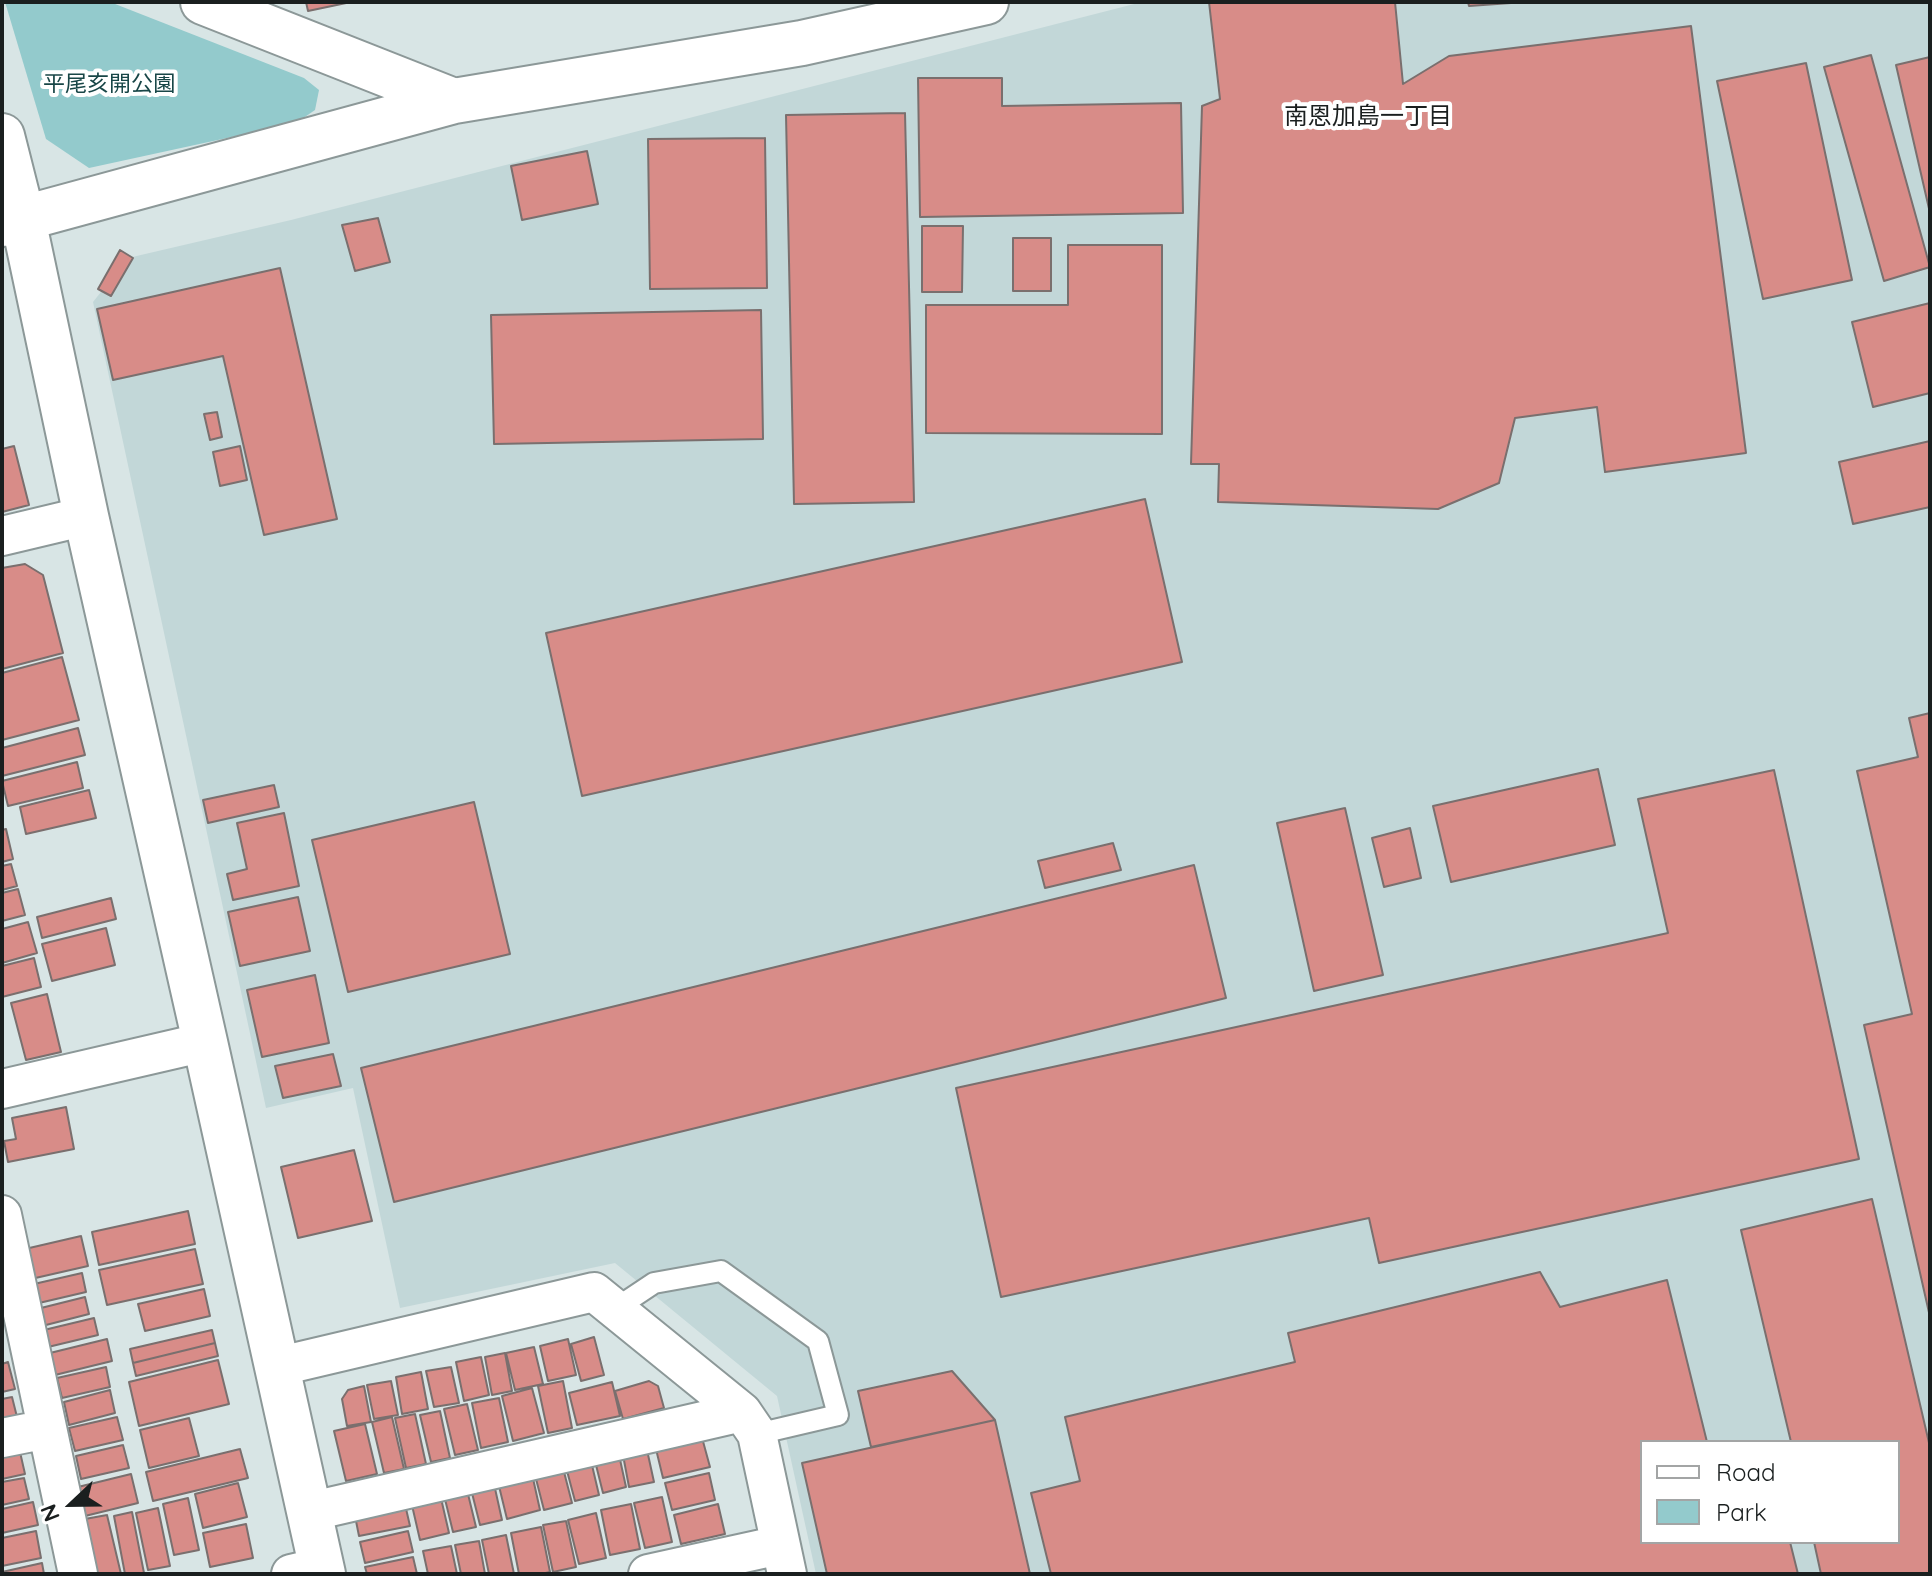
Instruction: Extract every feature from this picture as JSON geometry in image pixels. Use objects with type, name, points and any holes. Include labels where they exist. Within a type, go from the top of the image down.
[{"type":"street","points":[[203,2],[454,101]]},
{"type":"street","points":[[12,222],[454,101],[802,43],[986,2]]},
{"type":"street","points":[[2,136],[12,222],[86,516],[308,1512],[312,1572]]},
{"type":"street","points":[[2,536],[86,516]]},
{"type":"street","points":[[2,1089],[205,1042]]},
{"type":"street","points":[[2,1215],[8,1273],[47,1429],[78,1574]]},
{"type":"street","points":[[276,1367],[594,1292],[750,1423],[784,1559],[648,1574]]},
{"type":"street","points":[[308,1512],[750,1423]]},
{"type":"street","points":[[2,1438],[47,1429]]},
{"type":"lane","points":[[615,1309],[654,1283],[721,1271],[818,1341],[838,1415],[750,1423]]},
{"type":"shaded area","points":[[1142,2],[1930,2],[1930,1574],[816,1574],[777,1396],[615,1263],[400,1308],[353,1088],[266,1108],[93,302],[128,258],[291,220]]},
{"type":"green space","name":"平尾亥開公園","points":[[5,2],[110,2],[304,78],[319,90],[315,110],[296,123],[89,168],[46,139]]},
{"type":"building","points":[[306,2],[351,2],[308,11]]},
{"type":"building","points":[[1209,2],[1395,2],[1403,84],[1449,56],[1691,26],[1746,453],[1605,472],[1597,407],[1515,418],[1499,483],[1438,509],[1218,502],[1219,464],[1191,464],[1202,106],[1220,99]]},
{"type":"building","points":[[1468,2],[1525,2],[1469,6]]},
{"type":"building","points":[[1871,55],[1930,267],[1884,281],[1824,67]]},
{"type":"building","points":[[1930,57],[1930,213],[1896,65]]},
{"type":"building","points":[[1806,63],[1852,280],[1763,299],[1717,81]]},
{"type":"building","points":[[918,78],[1002,78],[1002,106],[1181,103],[1183,213],[920,217]]},
{"type":"building","points":[[905,113],[914,502],[794,504],[786,115]]},
{"type":"building","points":[[765,138],[767,288],[650,289],[648,139]]},
{"type":"building","points":[[587,151],[598,204],[522,220],[511,166]]},
{"type":"building","points":[[378,218],[390,262],[355,271],[342,225]]},
{"type":"building","points":[[922,226],[963,226],[962,292],[922,292]]},
{"type":"building","points":[[1013,238],[1051,238],[1051,291],[1013,291]]},
{"type":"building","points":[[1068,245],[1162,245],[1162,434],[926,433],[926,305],[1068,305]]},
{"type":"building","points":[[120,250],[133,258],[111,296],[98,289]]},
{"type":"building","points":[[280,268],[337,519],[264,535],[223,356],[113,380],[97,309]]},
{"type":"building","points":[[1930,303],[1930,393],[1873,407],[1852,322]]},
{"type":"building","points":[[761,310],[763,439],[494,444],[491,315]]},
{"type":"building","points":[[217,412],[222,437],[210,440],[204,414]]},
{"type":"building","points":[[1930,441],[1930,507],[1853,524],[1839,462]]},
{"type":"building","points":[[14,446],[29,505],[2,512],[2,449]]},
{"type":"building","points":[[240,446],[247,480],[220,486],[213,452]]},
{"type":"building","points":[[1145,499],[1182,662],[582,796],[546,633]]},
{"type":"building","points":[[25,564],[43,575],[63,653],[2,669],[2,568]]},
{"type":"building","points":[[62,657],[79,720],[2,740],[2,673]]},
{"type":"building","points":[[1930,713],[1930,1317],[1864,1025],[1912,1014],[1857,771],[1918,757],[1909,718]]},
{"type":"building","points":[[78,728],[85,755],[2,776],[2,748]]},
{"type":"building","points":[[77,762],[83,788],[8,806],[2,781]]},
{"type":"building","points":[[1598,769],[1615,845],[1451,882],[1433,806]]},
{"type":"building","points":[[1774,770],[1859,1159],[1379,1263],[1369,1218],[1001,1297],[956,1088],[1668,933],[1638,799]]},
{"type":"building","points":[[274,785],[279,807],[208,823],[203,800]]},
{"type":"building","points":[[89,790],[96,818],[26,834],[20,807]]},
{"type":"building","points":[[474,802],[510,954],[348,992],[312,840]]},
{"type":"building","points":[[1345,808],[1383,975],[1314,991],[1277,823]]},
{"type":"building","points":[[284,813],[299,886],[233,900],[227,874],[247,869],[237,823]]},
{"type":"building","points":[[1410,828],[1421,878],[1384,887],[1372,838]]},
{"type":"building","points":[[6,829],[13,859],[2,862],[2,830]]},
{"type":"building","points":[[1113,843],[1121,870],[1045,888],[1038,861]]},
{"type":"building","points":[[11,864],[17,886],[2,890],[2,866]]},
{"type":"building","points":[[1194,865],[1226,998],[394,1202],[361,1068]]},
{"type":"building","points":[[18,889],[25,915],[2,921],[2,893]]},
{"type":"building","points":[[298,897],[310,951],[240,966],[228,912]]},
{"type":"building","points":[[111,898],[116,919],[42,938],[37,917]]},
{"type":"building","points":[[28,922],[37,953],[2,963],[2,929]]},
{"type":"building","points":[[106,928],[115,965],[52,981],[42,944]]},
{"type":"building","points":[[34,958],[41,987],[2,997],[2,966]]},
{"type":"building","points":[[315,975],[329,1043],[262,1057],[247,990]]},
{"type":"building","points":[[47,994],[61,1052],[26,1060],[11,1003]]},
{"type":"building","points":[[333,1054],[341,1086],[283,1098],[275,1066]]},
{"type":"building","points":[[66,1107],[74,1149],[8,1162],[4,1141],[16,1139],[12,1118]]},
{"type":"building","points":[[354,1150],[372,1221],[298,1238],[281,1167]]},
{"type":"building","points":[[1872,1199],[1930,1447],[1930,1574],[1821,1574],[1814,1544],[1900,1544],[1900,1440],[1791,1440],[1741,1230]]},
{"type":"building","points":[[188,1211],[195,1244],[99,1265],[92,1232]]},
{"type":"building","points":[[81,1236],[88,1266],[31,1279],[25,1249]]},
{"type":"building","points":[[195,1249],[203,1284],[107,1305],[99,1270]]},
{"type":"building","points":[[1540,1272],[1560,1307],[1667,1280],[1707,1440],[1640,1440],[1640,1544],[1790,1544],[1798,1574],[1051,1574],[1031,1493],[1080,1481],[1065,1417],[1295,1362],[1288,1333]]},
{"type":"building","points":[[82,1273],[86,1292],[39,1303],[34,1284]]},
{"type":"building","points":[[204,1289],[210,1316],[145,1331],[138,1304]]},
{"type":"building","points":[[85,1297],[89,1314],[42,1326],[37,1309]]},
{"type":"building","points":[[94,1318],[98,1335],[48,1347],[44,1330]]},
{"type":"building","points":[[212,1330],[215,1343],[133,1363],[130,1349]]},
{"type":"building","points":[[594,1337],[604,1375],[581,1381],[571,1344]]},
{"type":"building","points":[[107,1339],[112,1361],[55,1375],[50,1353]]},
{"type":"building","points":[[568,1339],[576,1375],[548,1381],[540,1346]]},
{"type":"building","points":[[215,1343],[218,1356],[136,1376],[133,1363]]},
{"type":"building","points":[[534,1347],[543,1384],[515,1390],[506,1353]]},
{"type":"building","points":[[505,1353],[512,1391],[492,1395],[485,1357]]},
{"type":"building","points":[[481,1357],[489,1395],[464,1401],[456,1362]]},
{"type":"building","points":[[218,1360],[229,1404],[139,1426],[129,1382]]},
{"type":"building","points":[[8,1362],[15,1389],[2,1392],[2,1364]]},
{"type":"building","points":[[106,1367],[110,1387],[62,1398],[57,1378]]},
{"type":"building","points":[[451,1367],[459,1403],[434,1407],[426,1371]]},
{"type":"building","points":[[952,1371],[995,1420],[871,1447],[858,1391]]},
{"type":"building","points":[[421,1372],[428,1409],[402,1414],[396,1377]]},
{"type":"building","points":[[391,1381],[398,1415],[374,1419],[367,1385]]},
{"type":"building","points":[[563,1381],[572,1428],[548,1433],[538,1386]]},
{"type":"building","points":[[649,1381],[658,1386],[664,1408],[623,1419],[615,1391]]},
{"type":"building","points":[[612,1382],[620,1416],[577,1425],[569,1393]]},
{"type":"building","points":[[364,1386],[371,1422],[347,1426],[342,1399],[348,1390]]},
{"type":"building","points":[[532,1388],[544,1433],[513,1441],[502,1396]]},
{"type":"building","points":[[110,1390],[115,1413],[69,1425],[64,1402]]},
{"type":"building","points":[[12,1397],[18,1421],[2,1424],[2,1399]]},
{"type":"building","points":[[499,1398],[508,1442],[481,1448],[472,1403]]},
{"type":"building","points":[[467,1404],[478,1450],[455,1455],[444,1409]]},
{"type":"building","points":[[440,1411],[450,1458],[431,1462],[420,1415]]},
{"type":"building","points":[[415,1414],[426,1464],[406,1468],[395,1418]]},
{"type":"building","points":[[117,1417],[123,1440],[75,1451],[69,1428]]},
{"type":"building","points":[[392,1417],[404,1469],[384,1473],[372,1422]]},
{"type":"building","points":[[189,1418],[199,1456],[149,1468],[140,1430]]},
{"type":"building","points":[[995,1420],[1030,1574],[827,1574],[802,1463]]},
{"type":"building","points":[[365,1424],[377,1474],[346,1481],[334,1431]]},
{"type":"building","points":[[701,1434],[710,1467],[663,1478],[655,1445]]},
{"type":"building","points":[[123,1445],[129,1468],[81,1479],[76,1456]]},
{"type":"building","points":[[240,1449],[248,1478],[153,1501],[146,1472]]},
{"type":"building","points":[[647,1450],[654,1482],[629,1487],[623,1455]]},
{"type":"building","points":[[20,1452],[25,1474],[2,1479],[2,1456]]},
{"type":"building","points":[[619,1455],[626,1487],[603,1493],[595,1461]]},
{"type":"building","points":[[591,1461],[599,1495],[575,1501],[566,1467]]},
{"type":"building","points":[[563,1468],[572,1503],[544,1510],[535,1475]]},
{"type":"building","points":[[709,1473],[715,1500],[672,1510],[665,1483]]},
{"type":"building","points":[[131,1474],[138,1503],[85,1516],[78,1487]]},
{"type":"building","points":[[532,1474],[540,1510],[507,1519],[498,1482]]},
{"type":"building","points":[[24,1478],[29,1499],[2,1505],[2,1482]]},
{"type":"building","points":[[238,1483],[247,1517],[203,1528],[195,1494]]},
{"type":"building","points":[[494,1484],[502,1520],[480,1525],[471,1489]]},
{"type":"building","points":[[467,1490],[476,1527],[453,1532],[444,1495]]},
{"type":"building","points":[[440,1494],[449,1533],[420,1540],[411,1501]]},
{"type":"building","points":[[662,1497],[672,1542],[645,1548],[634,1503]]},
{"type":"building","points":[[188,1498],[199,1550],[174,1555],[163,1504]]},
{"type":"building","points":[[404,1500],[410,1526],[359,1536],[354,1511]]},
{"type":"building","points":[[33,1502],[38,1525],[2,1533],[2,1509]]},
{"type":"building","points":[[631,1504],[640,1549],[610,1555],[601,1510]]},
{"type":"building","points":[[718,1504],[725,1534],[681,1544],[674,1515]]},
{"type":"building","points":[[158,1508],[170,1566],[148,1570],[136,1513]]},
{"type":"building","points":[[132,1512],[144,1573],[125,1574],[114,1516]]},
{"type":"building","points":[[596,1513],[606,1558],[579,1564],[568,1520]]},
{"type":"building","points":[[107,1515],[121,1574],[97,1574],[85,1519]]},
{"type":"building","points":[[566,1521],[576,1567],[553,1572],[543,1525]]},
{"type":"building","points":[[246,1524],[253,1558],[210,1567],[203,1533]]},
{"type":"building","points":[[541,1527],[550,1572],[519,1574],[511,1533]]},
{"type":"building","points":[[36,1531],[41,1558],[2,1566],[2,1538]]},
{"type":"building","points":[[408,1531],[413,1552],[365,1563],[360,1542]]},
{"type":"building","points":[[506,1535],[514,1574],[489,1574],[482,1540]]},
{"type":"building","points":[[479,1541],[485,1574],[461,1574],[455,1545]]},
{"type":"building","points":[[451,1546],[457,1574],[428,1574],[423,1551]]},
{"type":"building","points":[[413,1557],[417,1574],[367,1574],[365,1567]]},
{"type":"building","points":[[42,1563],[44,1574],[2,1574],[2,1572]]},
{"type":"district","name":"南恩加島一丁目","points":[[1368,117]]}]
